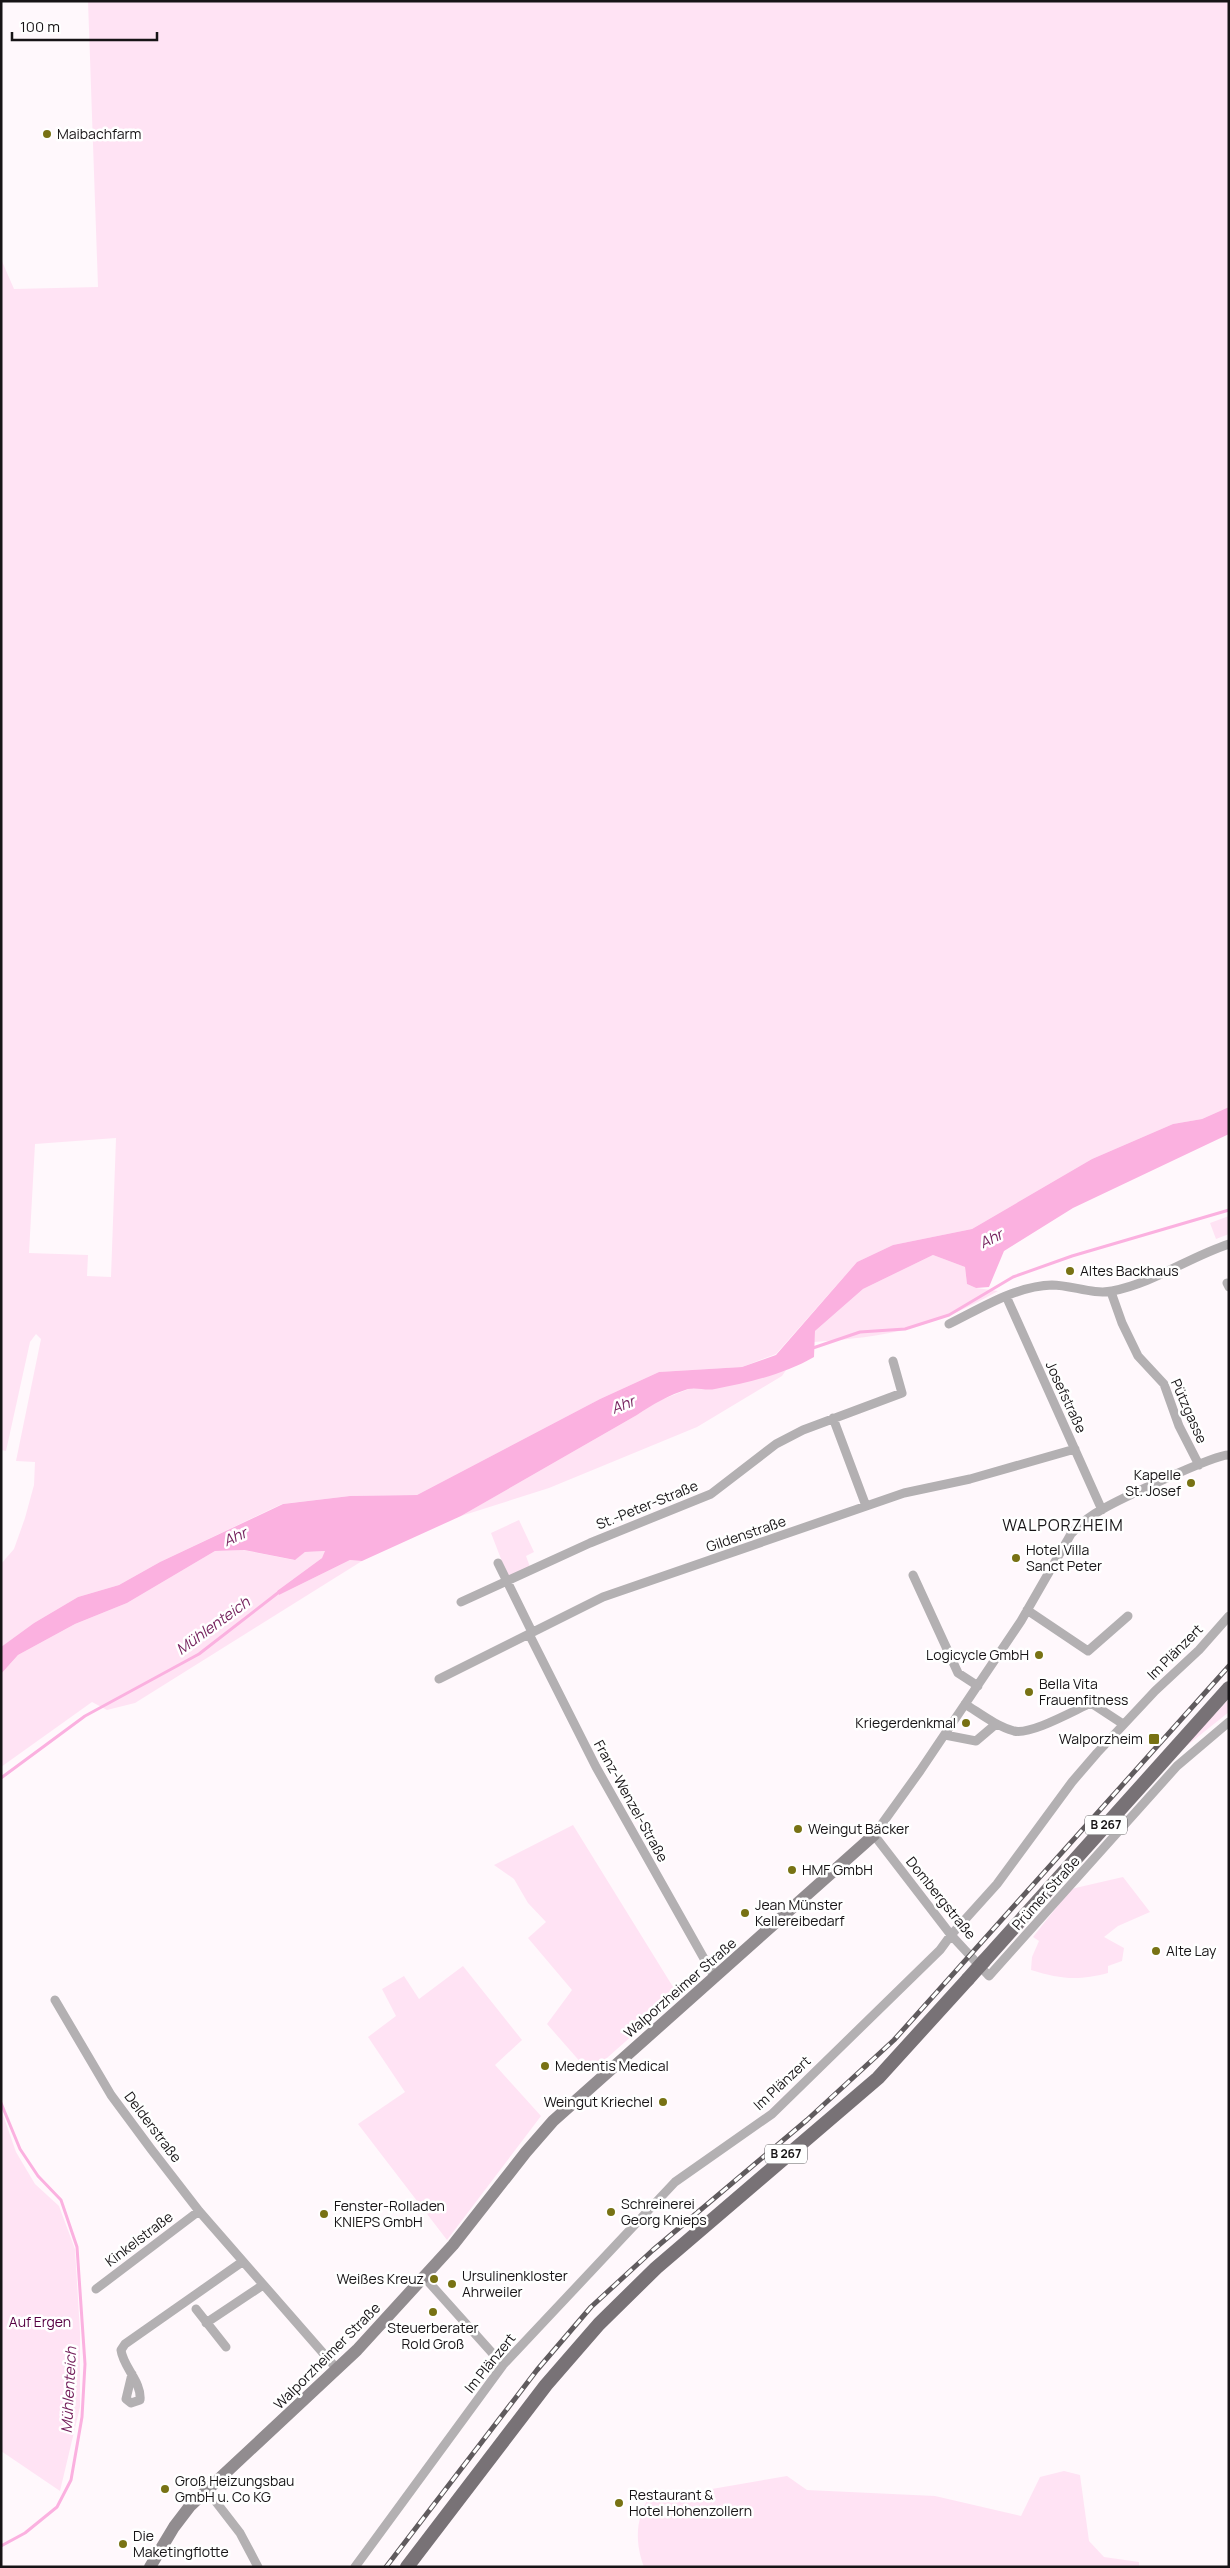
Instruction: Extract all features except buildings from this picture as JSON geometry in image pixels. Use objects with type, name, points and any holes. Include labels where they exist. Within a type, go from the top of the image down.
[{"type":"main road","name":"B 267","points":[[407,2567],[546,2385],[599,2324],[656,2268],[878,2078],[1229,1688]]},
{"type":"street","points":[[949,1324],[1007,1299],[1051,1285],[1111,1292],[1161,1274],[1183,1262],[1229,1244]]},
{"type":"street","name":"Pützgasse","points":[[1111,1292],[1122,1323],[1138,1356],[1164,1384],[1179,1426],[1199,1465]]},
{"type":"street","name":"Josefstraße","points":[[1007,1299],[1102,1510]]},
{"type":"street","name":"St.-Peter-Straße","points":[[462,1602],[590,1543],[711,1494],[776,1444],[833,1418],[902,1393],[893,1361]]},
{"type":"street","points":[[833,1418],[866,1506]]},
{"type":"street","name":"Gildenstraße","points":[[439,1679],[603,1597],[904,1492],[970,1479],[1074,1449]]},
{"type":"street","name":"Walporzheimer Straße","points":[[150,2567],[174,2527],[206,2489],[337,2369],[424,2278],[553,2121],[590,2086],[715,1978],[874,1835],[978,1686],[1027,1610],[1071,1534],[1081,1523],[1102,1510],[1199,1465],[1229,1455]]},
{"type":"street","name":"Franz-Wenzel-Straße","points":[[498,1563],[596,1768],[715,1978]]},
{"type":"street","points":[[913,1575],[958,1673],[978,1686]]},
{"type":"street","points":[[1027,1610],[1088,1651],[1128,1616]]},
{"type":"street","name":"Im Plänzert","points":[[355,2567],[503,2365],[675,2182],[772,2114],[940,1950],[997,1884],[1072,1782],[1123,1724],[1199,1650],[1229,1616]]},
{"type":"street","points":[[966,1704],[996,1724],[1016,1731],[1028,1730],[1091,1703],[1123,1724]]},
{"type":"street","name":"Prümer Straße","points":[[989,1976],[1177,1766],[1229,1722]]},
{"type":"street","points":[[945,1735],[976,1741],[996,1724]]},
{"type":"street","name":"Dombergstraße","points":[[874,1835],[951,1935],[989,1976]]},
{"type":"street","name":"Delderstraße","points":[[55,2000],[111,2096],[199,2211],[337,2369]]},
{"type":"street","name":"Kinkelstraße","points":[[96,2289],[199,2211]]},
{"type":"street","points":[[132,2374],[122,2356],[121,2350],[125,2344],[242,2262]]},
{"type":"street","points":[[424,2278],[503,2365]]},
{"type":"street","points":[[206,2323],[263,2285]]},
{"type":"street","points":[[196,2309],[226,2347]]},
{"type":"street","points":[[206,2489],[240,2534],[258,2567]]},
{"type":"green space","points":[[88,1],[1229,1],[1229,1107],[1202,1119],[1173,1124],[1092,1159],[972,1229],[893,1245],[857,1262],[776,1354],[742,1367],[659,1372],[600,1399],[417,1495],[350,1496],[282,1504],[160,1562],[119,1585],[78,1597],[34,1623],[1,1647],[1,1564],[14,1549],[34,1485],[35,1462],[16,1461],[41,1339],[36,1334],[30,1342],[6,1451],[1,1450],[1,259],[14,289],[98,287]],"holes":[[[116,1138],[111,1277],[87,1276],[88,1255],[29,1253],[35,1144]]]},
{"type":"green space","points":[[1229,1216],[1229,1234],[1216,1239],[1210,1223]]},
{"type":"green space","points":[[933,1255],[965,1267],[967,1284],[976,1288],[998,1291],[975,1304],[931,1322],[864,1337],[814,1342],[815,1331],[863,1289]]},
{"type":"green space","points":[[786,1370],[782,1376],[697,1427],[549,1488],[461,1516],[637,1415],[656,1402],[691,1388],[713,1389]]},
{"type":"green space","points":[[519,1520],[534,1552],[526,1556],[530,1567],[508,1577],[491,1533]]},
{"type":"green space","points":[[243,1550],[294,1560],[305,1552],[326,1551],[322,1558],[277,1591],[279,1595],[350,1560],[362,1561],[135,1703],[107,1710],[92,1702],[1,1767],[1,1674],[18,1655],[75,1624],[127,1603],[215,1551]]},
{"type":"green space","points":[[1229,1699],[1229,1712],[1180,1751]]},
{"type":"green space","points":[[573,1825],[678,1995],[590,2073],[547,2024],[572,1990],[528,1938],[546,1922],[528,1903],[514,1879],[494,1865]]},
{"type":"green space","points":[[1123,1877],[1150,1912],[1118,1926],[1104,1937],[1124,1948],[1122,1961],[1108,1966],[1108,1973],[1078,1978],[1060,1977],[1031,1970],[1032,1957],[1039,1941],[1033,1937],[1071,1889]]},
{"type":"green space","points":[[463,1966],[522,2040],[495,2065],[541,2116],[447,2240],[358,2124],[405,2092],[368,2037],[396,2016],[382,1989],[404,1976],[419,1999]]},
{"type":"green space","name":"Auf Ergen","points":[[1,2109],[16,2152],[35,2184],[59,2206],[75,2249],[80,2332],[80,2407],[60,2491],[1,2451]]},
{"type":"green space","points":[[1064,2471],[1080,2475],[1089,2541],[1104,2557],[1139,2562],[1139,2567],[644,2567],[639,2548],[638,2529],[642,2511],[651,2494],[677,2495],[787,2476],[807,2490],[935,2496],[1021,2516],[1040,2477]]},
{"type":"water","name":"Ahr","points":[[1229,1107],[1229,1134],[1073,1208],[1004,1251],[989,1287],[976,1288],[967,1284],[965,1267],[933,1255],[863,1289],[815,1331],[814,1357],[803,1363],[766,1377],[740,1384],[712,1389],[688,1389],[674,1394],[461,1516],[362,1561],[350,1560],[279,1595],[277,1591],[322,1558],[325,1551],[305,1552],[295,1560],[244,1550],[215,1551],[127,1603],[75,1624],[18,1655],[1,1674],[1,1647],[34,1623],[78,1597],[119,1585],[160,1562],[283,1504],[350,1496],[417,1495],[600,1399],[659,1372],[742,1367],[776,1355],[857,1262],[893,1245],[972,1229],[1092,1159],[1173,1124],[1202,1119]]},
{"type":"waterway","points":[[810,1349],[860,1332],[905,1329],[949,1315],[1013,1277],[1072,1256],[1229,1210]]},
{"type":"waterway","name":"Mühlenteich","points":[[1,1778],[85,1716],[199,1654],[279,1592]]},
{"type":"waterway","name":"Mühlenteich","points":[[1,2103],[20,2149],[38,2176],[61,2200],[77,2247],[85,2364],[82,2417],[71,2480],[57,2507],[25,2533],[1,2546]]},
{"type":"railway","points":[[386,2567],[537,2370],[591,2307],[653,2250],[807,2120],[894,2040],[1229,1666]]},
{"type":"place","name":"Maibachfarm","points":[[47,134]]},
{"type":"place","name":"Altes Backhaus","points":[[1070,1271]]},
{"type":"place","name":"Kapelle St. Josef","points":[[1191,1483]]},
{"type":"place","name":"Hotel Villa Sanct Peter","points":[[1016,1558]]},
{"type":"place","name":"Logicycle GmbH","points":[[1039,1655]]},
{"type":"place","name":"Bella Vita Frauenfitness","points":[[1029,1692]]},
{"type":"place","name":"Kriegerdenkmal","points":[[966,1723]]},
{"type":"place","name":"Walporzheim","points":[[1154,1739]]},
{"type":"place","name":"Weingut Bäcker","points":[[798,1829]]},
{"type":"place","name":"HMF GmbH","points":[[792,1870]]},
{"type":"place","name":"Jean Münster Kellereibedarf","points":[[745,1913]]},
{"type":"place","name":"Alte Lay","points":[[1156,1951]]},
{"type":"place","name":"Medentis Medical","points":[[545,2066]]},
{"type":"place","name":"Weingut Kriechel","points":[[663,2102]]},
{"type":"place","name":"Schreinerei Georg Knieps","points":[[611,2212]]},
{"type":"place","name":"Fenster-Rolladen KNIEPS GmbH","points":[[324,2214]]},
{"type":"place","name":"Weißes Kreuz","points":[[434,2279]]},
{"type":"place","name":"Ursulinenkloster Ahrweiler","points":[[452,2284]]},
{"type":"place","name":"Steuerberater Rold Groß","points":[[433,2312]]},
{"type":"place","name":"Groß Heizungsbau GmbH u. Co KG","points":[[165,2489]]},
{"type":"place","name":"Restaurant & Hotel Hohenzollern","points":[[619,2503]]},
{"type":"place","name":"Die Maketingflotte","points":[[123,2544]]},
{"type":"district","name":"WALPORZHEIM","points":[[1063,1525]]}]
